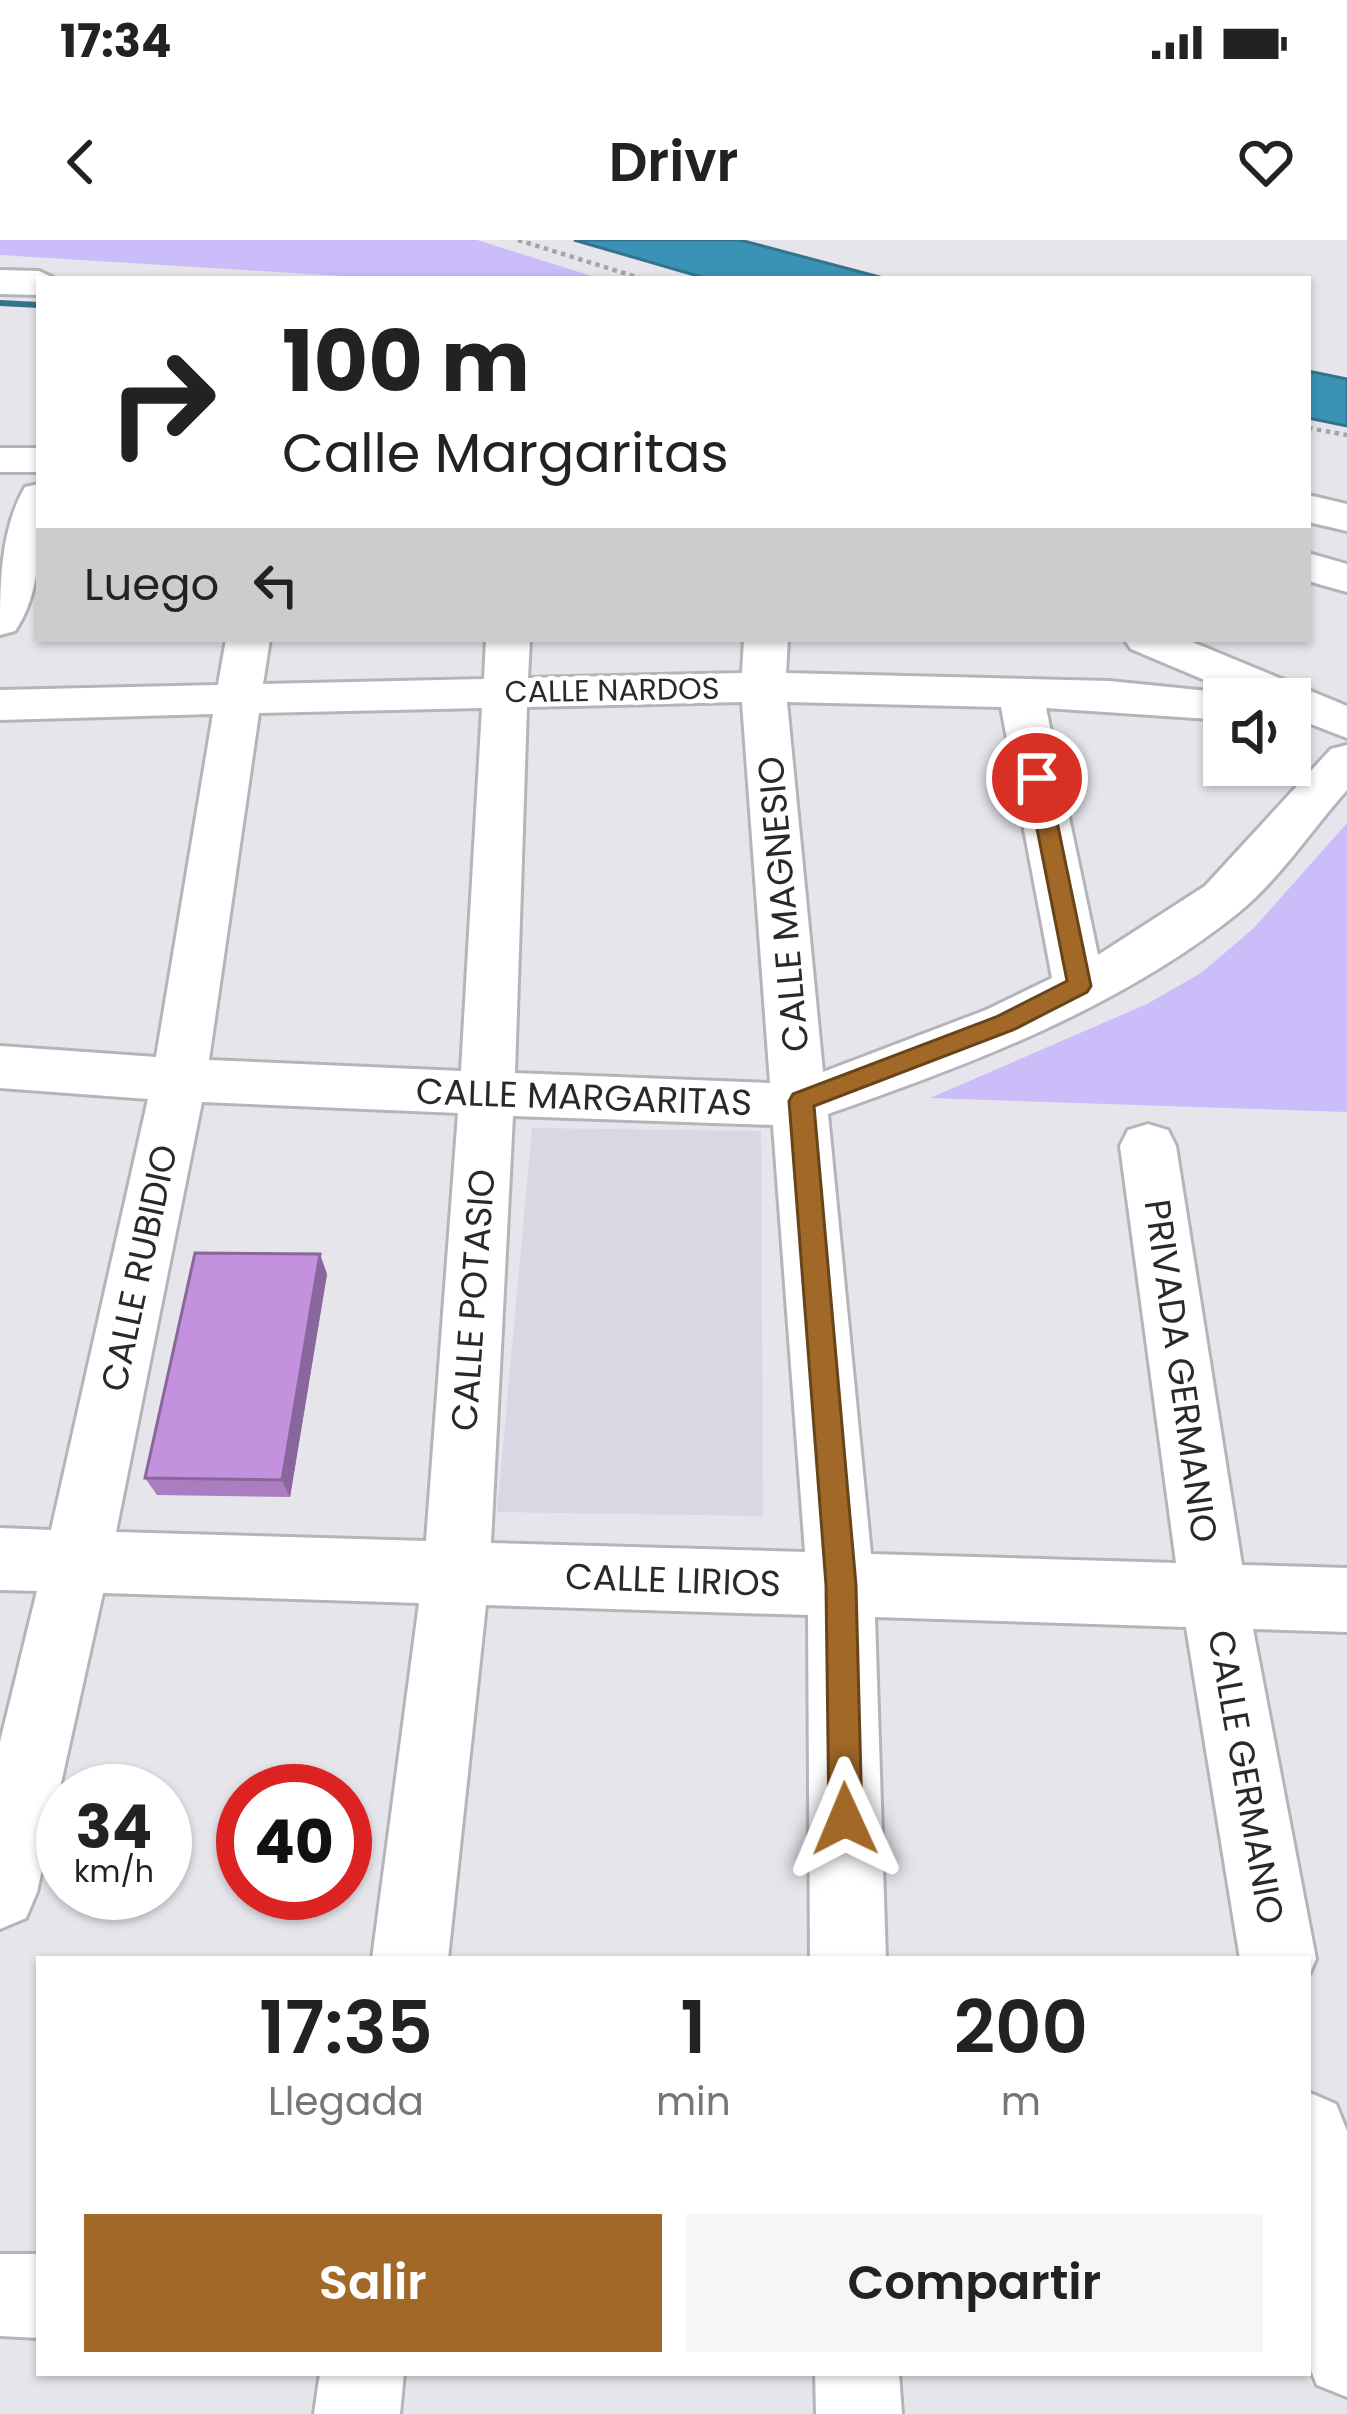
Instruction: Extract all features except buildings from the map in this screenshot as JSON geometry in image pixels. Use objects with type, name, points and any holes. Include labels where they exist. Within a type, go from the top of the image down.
[{"type":"highway","points":[[0,282],[36,284]]},
{"type":"highway","points":[[1311,509],[1347,518]]},
{"type":"highway","points":[[1311,568],[1347,578]]},
{"type":"street","points":[[0,460],[36,460]]},
{"type":"street","points":[[0,622],[36,506]]},
{"type":"street","name":"CALLE RUBIDIO","points":[[0,1892],[77,1562],[179,1080],[247,642]]},
{"type":"street","points":[[1153,642],[1347,725]]},
{"type":"street","name":"CALLE NARDOS","points":[[0,705],[236,699],[506,666],[765,663],[1021,694],[1203,703]]},
{"type":"street","name":"CALLE MAGNESIO","points":[[765,663],[841,1585],[848,1956]]},
{"type":"street","name":"CALLE POTASIO","points":[[410,1956],[456,1573],[487,1094],[506,666]]},
{"type":"street","points":[[1021,694],[1079,986]]},
{"type":"street","points":[[1311,719],[1347,725]]},
{"type":"street","name":"CALLE MARGARITAS","points":[[0,1067],[179,1080],[758,1106],[802,1101],[1005,1024],[1146,952],[1223,899],[1347,760]]},
{"type":"street","name":"PRIVADA GERMANIO","points":[[1148,1146],[1214,1596]]},
{"type":"street","name":"CALLE LIRIOS","points":[[0,1559],[1347,1600]]},
{"type":"street","name":"CALLE GERMANIO","points":[[1214,1596],[1276,1956]]},
{"type":"street","points":[[1311,2154],[1336,2341]]},
{"type":"street","points":[[0,2294],[36,2296]]},
{"type":"street","points":[[357,2414],[362,2376]]},
{"type":"street","points":[[857,2376],[859,2414]]},
{"type":"path","points":[[518,240],[633,276]]},
{"type":"path","points":[[1311,429],[1347,435]]},
{"type":"shaded area","points":[[0,240],[477,240],[591,276],[342,276],[0,255]]},
{"type":"shaded area","points":[[1347,823],[1347,1112],[930,1098],[1147,1004],[1201,973],[1254,928]]},
{"type":"shaded area","points":[[532,1128],[761,1131],[763,1516],[497,1512]]},
{"type":"water","points":[[574,240],[740,240],[876,276],[698,276]]},
{"type":"water","points":[[1311,372],[1347,379],[1347,426],[1311,419]]},
{"type":"waterway","points":[[0,303],[36,305]]},
{"type":"route","points":[[845,1819],[841,1585],[802,1101],[1005,1024],[1079,986],[1037,778]]}]
